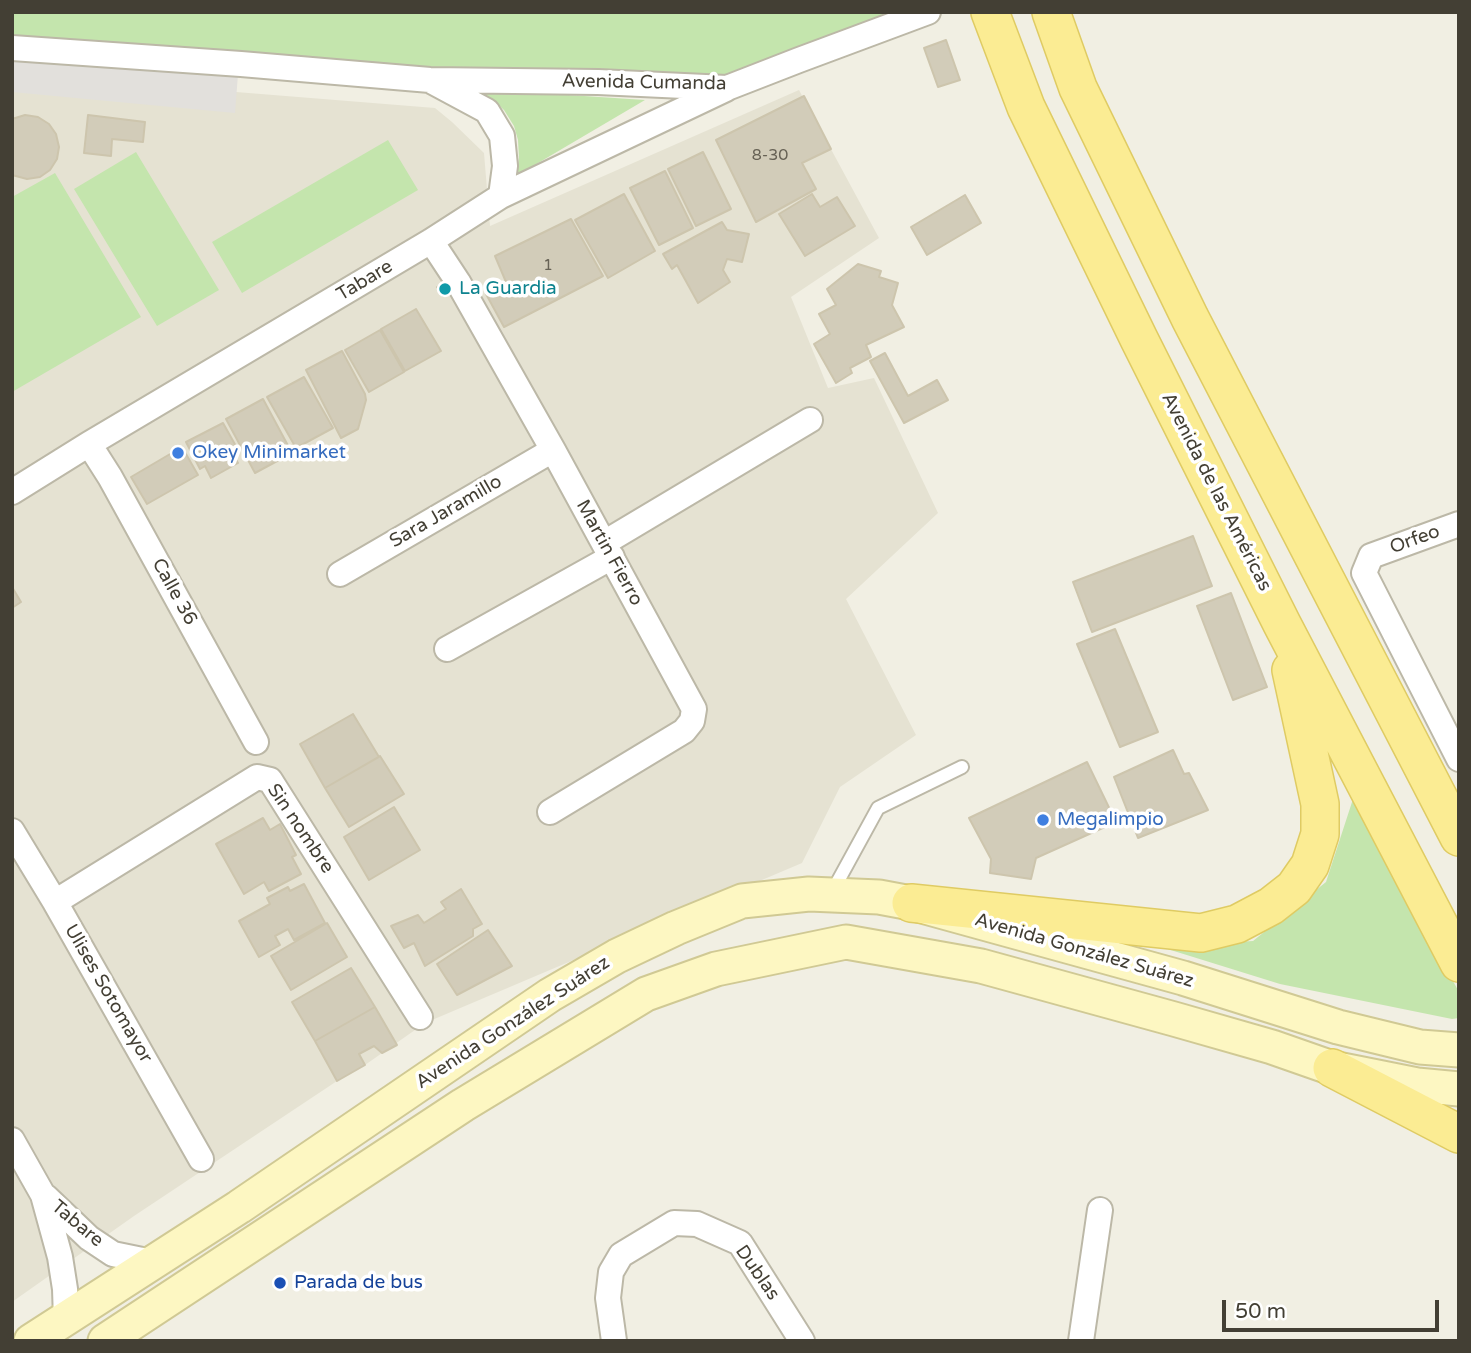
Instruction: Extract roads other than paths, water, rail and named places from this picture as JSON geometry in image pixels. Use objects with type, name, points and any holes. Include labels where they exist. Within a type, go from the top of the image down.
[{"type":"main road","name":"Avenida de las Américas","points":[[990,12],[1026,107],[1139,340],[1282,624],[1459,963]]},
{"type":"main road","points":[[1051,12],[1078,88],[1190,318],[1459,837]]},
{"type":"main road","points":[[911,903],[1201,933],[1237,924],[1271,906],[1294,888],[1310,865],[1320,834],[1320,804],[1282,624]]},
{"type":"main road","name":"Avenida González Suárez","points":[[31,1341],[251,1199],[550,995],[617,956],[741,901],[809,894],[879,897],[911,903],[1184,978],[1338,1027],[1420,1047],[1459,1051]]},
{"type":"main road","points":[[105,1341],[463,1105],[646,994],[716,968],[846,942],[981,966],[1186,1022],[1332,1068],[1417,1085],[1459,1089]]},
{"type":"main road","points":[[1332,1068],[1459,1134]]},
{"type":"street","name":"Avenida Cumanda","points":[[12,48],[430,80],[598,82],[727,88],[928,12]]},
{"type":"street","name":"Avenida Cumanda","points":[[430,80],[487,111],[502,135],[505,166],[501,196]]},
{"type":"street","name":"Tabare","points":[[12,492],[431,242],[501,196],[727,88]]},
{"type":"street","name":"Martin Fierro","points":[[431,242],[458,282],[553,450],[694,709],[692,721],[684,731],[550,811]]},
{"type":"street","points":[[447,649],[608,550],[810,420]]},
{"type":"street","name":"Calle 36","points":[[89,444],[110,477],[256,742]]},
{"type":"street","name":"Sara Jaramillo","points":[[340,574],[553,450]]},
{"type":"street","name":"Orfeo","points":[[1458,757],[1364,573],[1371,556],[1459,524]]},
{"type":"street","name":"Sin nombre","points":[[55,902],[257,777],[270,780],[420,1017]]},
{"type":"street","name":"Ulises Sotomayor","points":[[12,831],[201,1159]]},
{"type":"street","name":"Tabare","points":[[12,1140],[43,1195],[60,1257],[66,1319]]},
{"type":"street","name":"Tabare","points":[[43,1195],[89,1238],[113,1254],[152,1262]]},
{"type":"street","points":[[1081,1341],[1100,1210]]},
{"type":"street","name":"Dublas","points":[[614,1341],[608,1298],[611,1272],[621,1255],[674,1223],[697,1224],[740,1243],[802,1341]]},
{"type":"lane","points":[[830,895],[878,808],[962,768]]},
{"type":"place","name":"La Guardia","points":[[445,289]]},
{"type":"place","name":"Okey Minimarket","points":[[178,453]]},
{"type":"place","name":"Megalimpio","points":[[1043,820]]},
{"type":"place","name":"Parada de bus","points":[[280,1283]]}]
